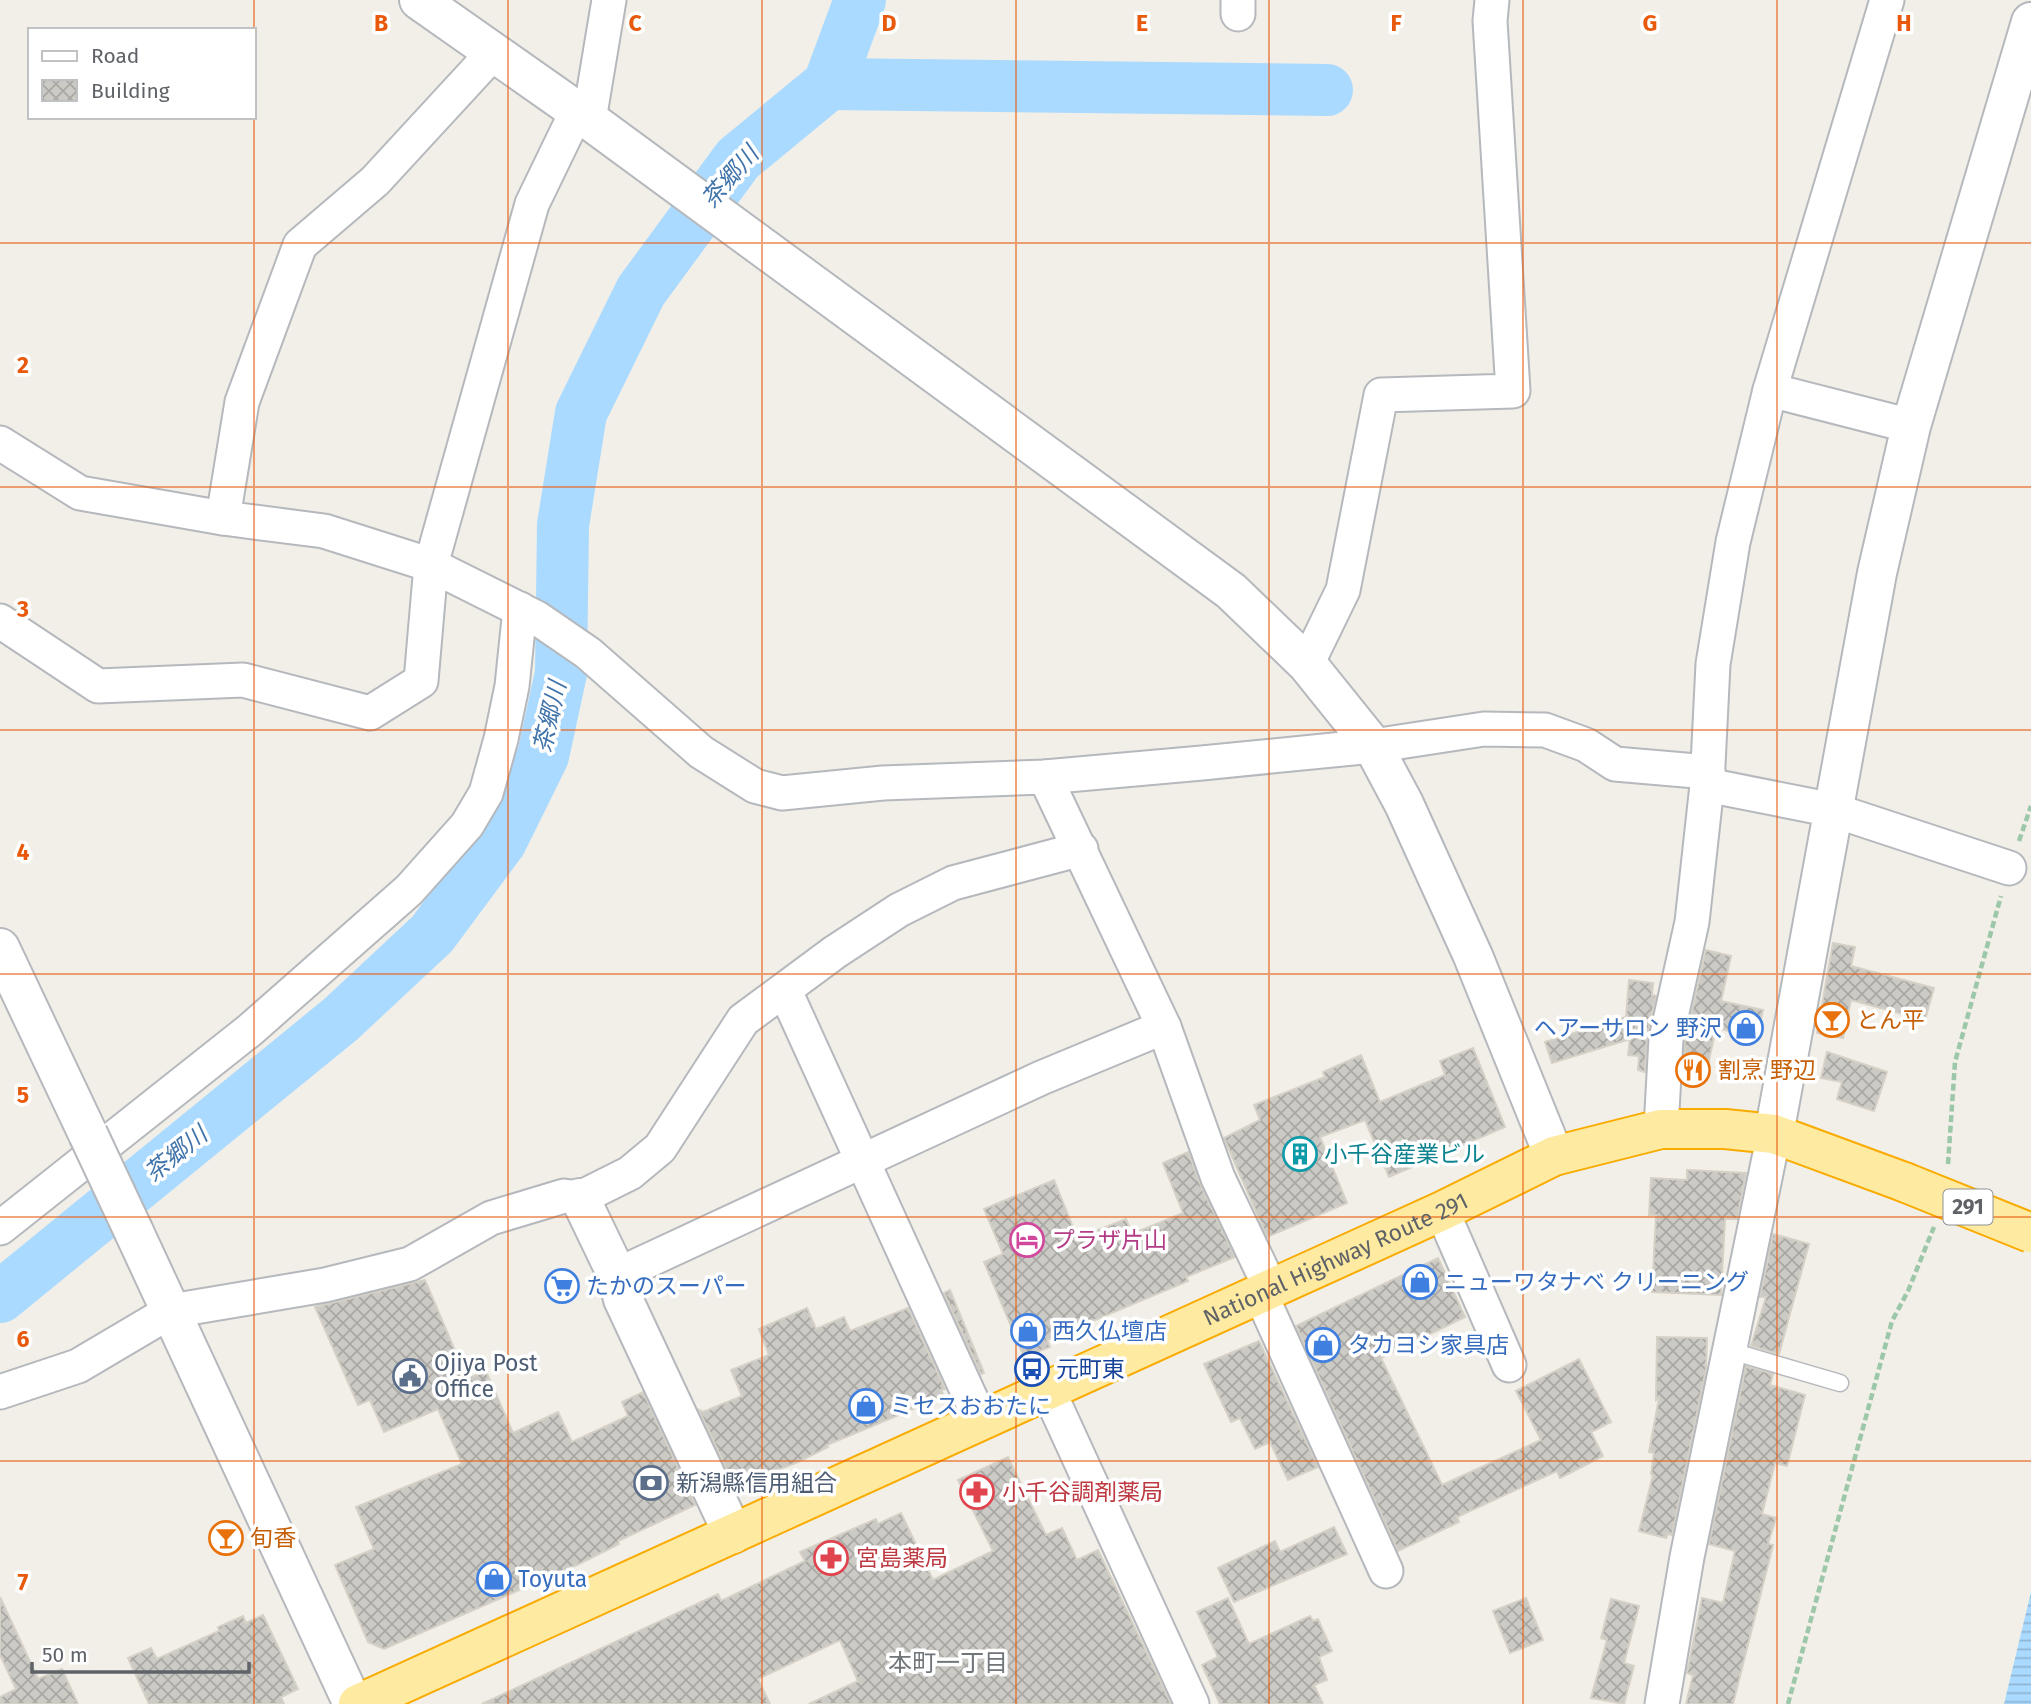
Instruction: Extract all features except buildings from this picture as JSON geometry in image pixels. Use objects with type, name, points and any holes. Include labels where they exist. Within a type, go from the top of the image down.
[{"type":"highway","name":"National Highway Route 291","points":[[356,1704],[1442,1211],[1553,1156],[1661,1129],[1725,1129],[1774,1134],[2031,1233]]},
{"type":"street","points":[[419,0],[583,116],[1231,591],[1307,664],[1373,746],[1404,804],[1473,956],[1553,1156]]},
{"type":"street","points":[[0,621],[98,687],[243,680],[370,713],[421,681],[431,565],[532,204],[583,116],[609,0]]},
{"type":"street","points":[[1307,664],[1343,590],[1381,395],[1513,391],[1490,21],[1492,0]]},
{"type":"street","points":[[1661,1129],[1666,1039],[1692,922],[1708,779],[1715,651],[1732,542],[1770,390],[1887,0]]},
{"type":"street","points":[[1662,1704],[1687,1557],[1774,1134],[1877,573],[1911,426],[2031,22]]},
{"type":"street","points":[[223,518],[242,402],[300,245],[375,181],[493,53]]},
{"type":"street","points":[[1770,390],[1911,426]]},
{"type":"street","points":[[0,443],[80,494],[223,518],[324,531],[431,565],[528,613],[588,653],[701,752],[755,786],[782,793],[883,783],[1045,777],[1373,746],[1414,737],[1485,729],[1545,730],[1586,744],[1615,764],[1708,779],[1833,810],[2009,868]]},
{"type":"street","points":[[0,1228],[250,1030],[409,890],[467,825],[486,793],[501,739],[528,613]]},
{"type":"street","points":[[1045,777],[1164,1027],[1218,1178],[1386,1571]]},
{"type":"street","points":[[0,1392],[78,1366],[171,1311],[325,1285],[411,1264],[491,1218],[564,1196],[580,1198],[630,1173],[660,1148],[743,1020],[835,952],[899,910],[953,883],[1081,849]]},
{"type":"street","points":[[0,948],[356,1704]]},
{"type":"street","points":[[785,991],[861,1164],[981,1421]]},
{"type":"street","points":[[617,1275],[861,1164],[1041,1078],[1164,1027]]},
{"type":"street","points":[[580,1198],[617,1275],[622,1298],[733,1534]]},
{"type":"street","points":[[1442,1211],[1509,1365]]},
{"type":"street","points":[[1048,1390],[1192,1704]]},
{"type":"lane","points":[[1731,1351],[1840,1384]]},
{"type":"path","points":[[1945,1175],[1951,1149],[1955,1062],[2009,868],[2031,806]]},
{"type":"path","points":[[1788,1704],[1892,1321],[1930,1241],[1936,1215]]},
{"type":"water","points":[[2031,1592],[2031,1704],[2004,1704]]},
{"type":"waterway","name":"茶郷川","points":[[0,1297],[341,1019],[432,934],[501,841],[543,756],[561,673],[563,525],[581,413],[641,291],[738,159],[829,84],[860,0]]},
{"type":"waterway","points":[[829,84],[1327,90]]},
{"type":"place","name":"とん平","points":[[1832,1020]]},
{"type":"place","name":"ヘアーサロン 野沢","points":[[1746,1028]]},
{"type":"place","name":"割烹 野辺","points":[[1693,1070]]},
{"type":"place","name":"小千谷産業ビル","points":[[1300,1154]]},
{"type":"place","name":"プラザ片山","points":[[1027,1240]]},
{"type":"place","name":"ニューワタナベ クリーニング","points":[[1420,1282]]},
{"type":"place","name":"たかのスーパー","points":[[562,1286]]},
{"type":"place","name":"西久仏壇店","points":[[1028,1331]]},
{"type":"place","name":"タカヨシ家具店","points":[[1323,1345]]},
{"type":"place","name":"元町東","points":[[1032,1369]]},
{"type":"place","name":"Ojiya Post Office","points":[[410,1376]]},
{"type":"place","name":"ミセスおおたに","points":[[866,1406]]},
{"type":"place","name":"新潟縣信用組合","points":[[651,1483]]},
{"type":"place","name":"小千谷調剤薬局","points":[[977,1492]]},
{"type":"place","name":"旬香","points":[[226,1538]]},
{"type":"place","name":"宮島薬局","points":[[831,1558]]},
{"type":"place","name":"Toyuta","points":[[494,1579]]},
{"type":"district","name":"本町一丁目","points":[[948,1663]]}]
